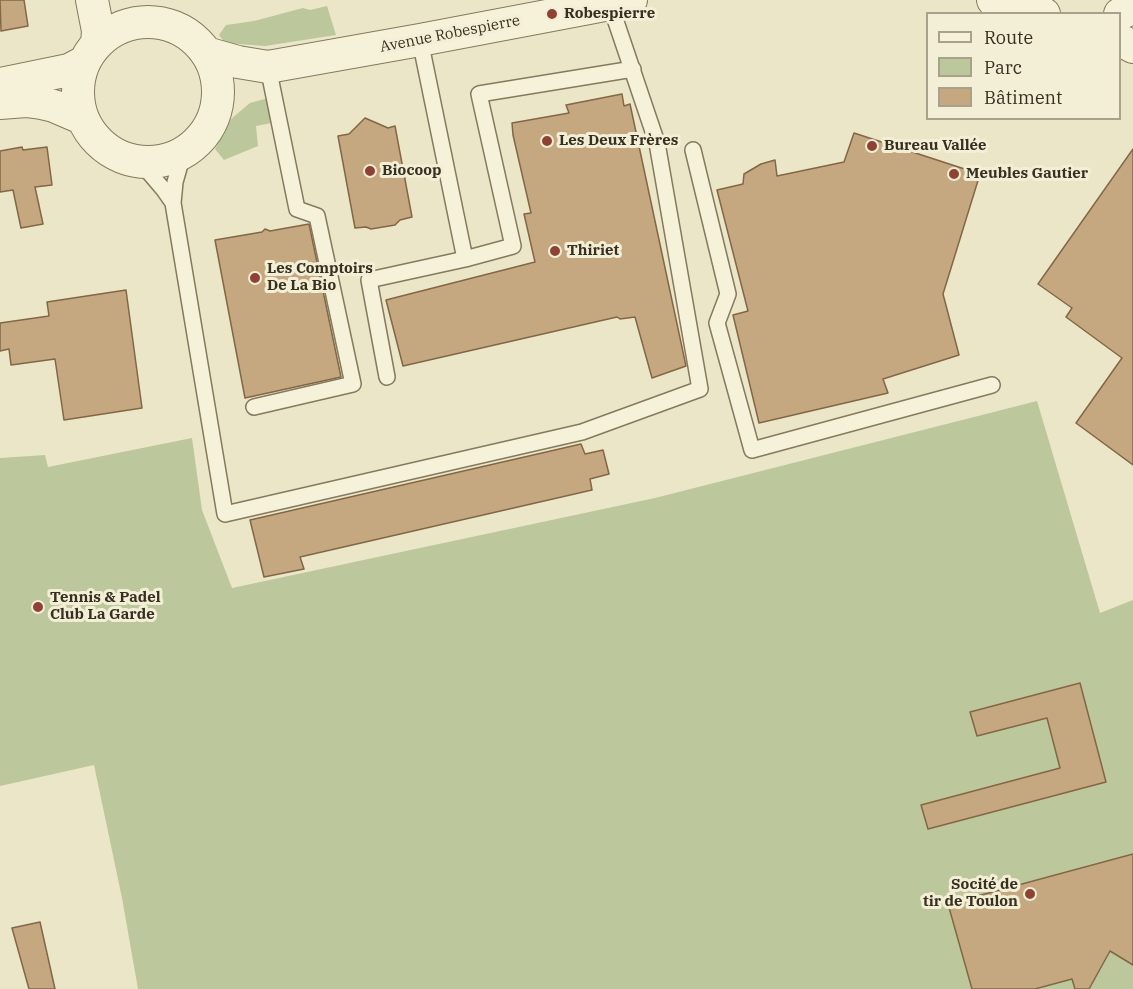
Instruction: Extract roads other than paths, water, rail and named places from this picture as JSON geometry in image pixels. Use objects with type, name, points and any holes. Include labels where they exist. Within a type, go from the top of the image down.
[{"type":"street","points":[[0,84],[69,70],[90,53],[111,32],[129,25],[148,22],[166,25],[182,31],[195,40],[206,53],[218,81],[216,111],[211,124],[194,145],[183,154],[170,159],[141,162],[123,158],[106,149],[92,135],[82,118],[77,90],[79,75],[90,53],[98,31],[93,0]]},
{"type":"street","points":[[142,0],[166,25]]},
{"type":"street","points":[[993,0],[1037,12]]},
{"type":"street","name":"Avenue Robespierre","points":[[216,111],[238,88],[268,67],[621,2]]},
{"type":"street","name":"Avenue Robespierre","points":[[206,53],[268,67]]},
{"type":"street","points":[[0,103],[26,101],[41,103],[82,118]]},
{"type":"lane","points":[[183,154],[175,182],[173,203],[225,514],[582,432],[700,389],[657,143],[633,69],[621,2]]},
{"type":"lane","points":[[420,40],[465,259]]},
{"type":"lane","points":[[254,407],[353,384],[317,216],[297,209],[268,67]]},
{"type":"lane","points":[[387,377],[369,280],[513,246],[479,94],[633,69]]},
{"type":"lane","points":[[693,150],[728,294],[717,323],[752,450],[992,386]]},
{"type":"lane","points":[[141,162],[173,203]]},
{"type":"place","name":"Robespierre","points":[[552,14]]},
{"type":"place","name":"Les Deux Frères","points":[[547,141]]},
{"type":"place","name":"Bureau Vallée","points":[[872,146]]},
{"type":"place","name":"Biocoop","points":[[370,171]]},
{"type":"place","name":"Meubles Gautier","points":[[954,174]]},
{"type":"place","name":"Thiriet","points":[[555,251]]},
{"type":"place","name":"Les Comptoirs De La Bio","points":[[255,278]]},
{"type":"place","name":"Tennis & Padel Club La Garde","points":[[38,607]]},
{"type":"place","name":"Socité de tir de Toulon","points":[[1030,894]]}]
